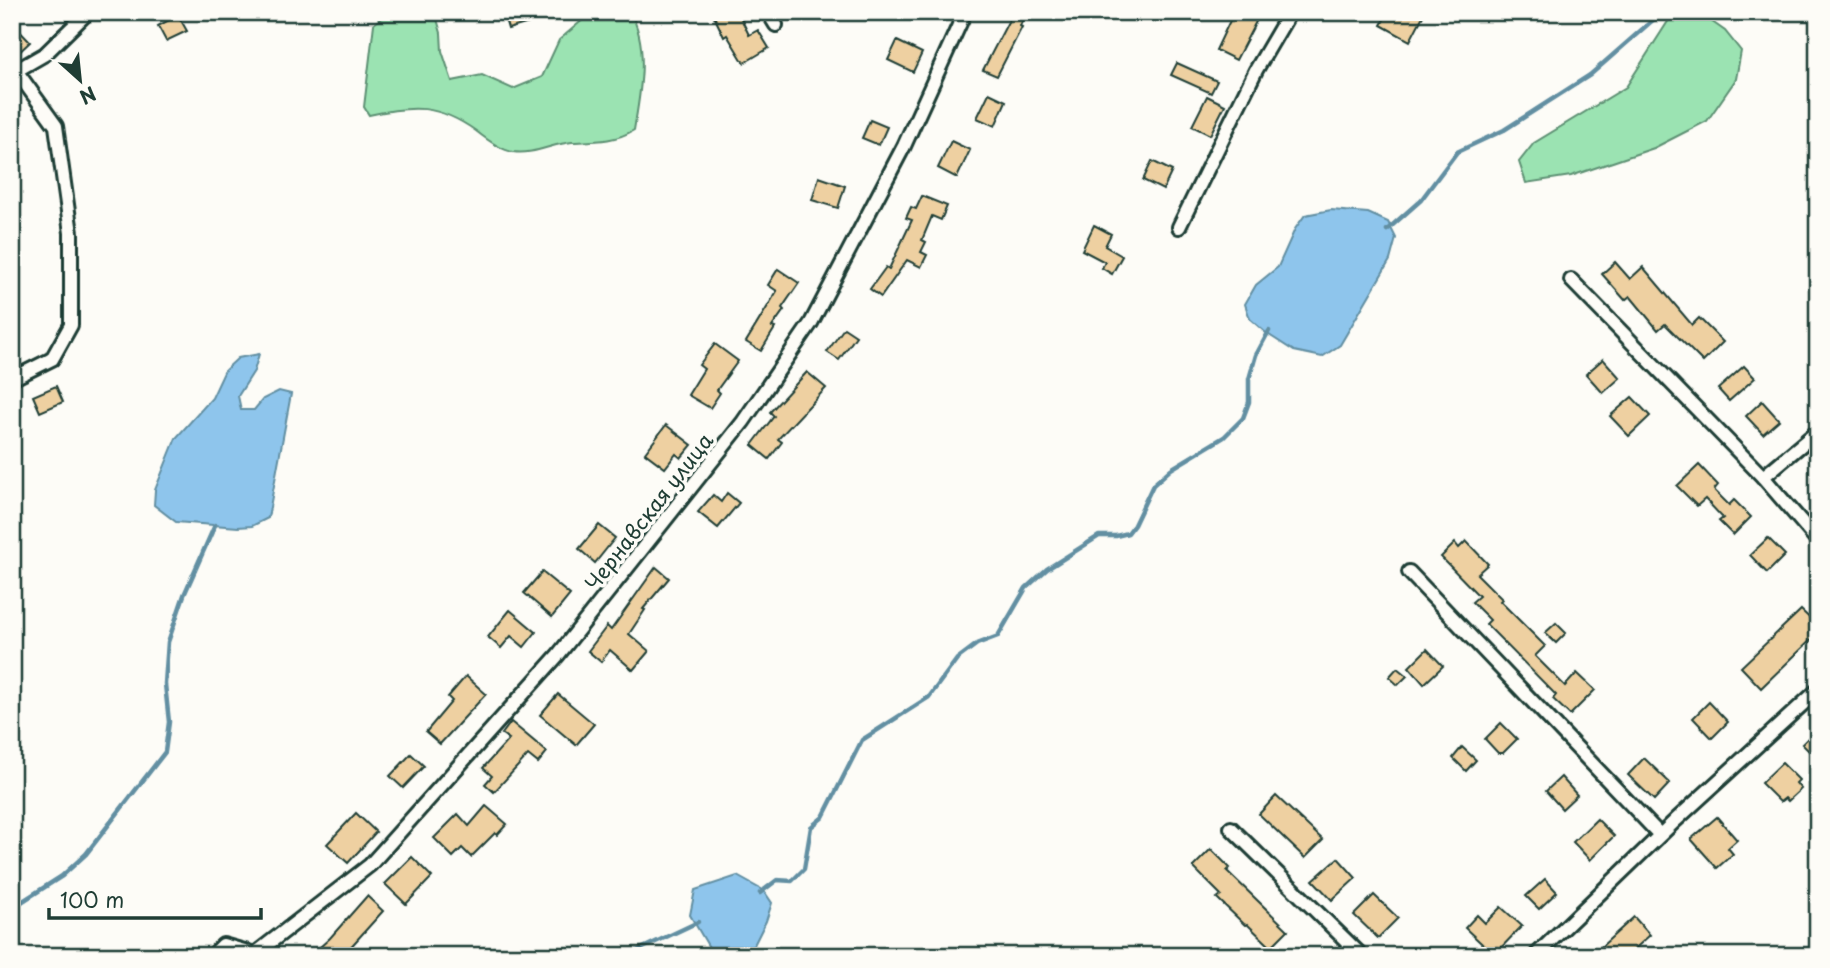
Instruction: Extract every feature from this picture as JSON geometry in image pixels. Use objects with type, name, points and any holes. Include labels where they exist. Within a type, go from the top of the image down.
[{"type":"street","points":[[12,379],[52,359],[71,325],[71,233],[57,126],[14,69],[45,54],[88,12]]},
{"type":"street","points":[[768,12],[776,25]]},
{"type":"street","name":"Чернавская улица","points":[[255,954],[370,865],[558,655],[743,422],[811,323],[904,146],[965,12]]},
{"type":"street","points":[[1179,227],[1256,70],[1290,12]]},
{"type":"street","points":[[1572,280],[1763,477],[1818,541]]},
{"type":"street","points":[[1763,477],[1818,431]]},
{"type":"street","points":[[1409,572],[1660,835]]},
{"type":"street","points":[[1535,956],[1660,835],[1818,690]]},
{"type":"street","points":[[1231,828],[1362,956]]},
{"type":"street","points":[[212,956],[223,945],[255,954]]},
{"type":"green space","points":[[388,12],[435,12],[441,33],[442,51],[452,81],[482,75],[513,89],[542,77],[559,40],[592,12],[630,12],[636,25],[642,55],[641,86],[634,130],[612,139],[564,143],[521,153],[504,149],[462,122],[437,111],[399,109],[369,115],[364,107],[374,24]]},
{"type":"green space","points":[[1674,12],[1706,12],[1708,19],[1725,31],[1741,51],[1736,79],[1707,121],[1654,148],[1571,176],[1526,183],[1519,162],[1534,143],[1626,87]]},
{"type":"water","points":[[1331,210],[1368,213],[1388,222],[1396,238],[1390,260],[1340,345],[1322,357],[1294,351],[1266,333],[1250,319],[1245,304],[1256,285],[1278,267],[1295,229],[1305,215]]},
{"type":"water","points":[[259,354],[254,371],[238,396],[241,410],[254,410],[263,399],[279,391],[291,394],[268,518],[252,526],[238,527],[176,522],[154,505],[155,490],[176,438],[212,398],[225,370],[238,358]]},
{"type":"water","points":[[737,876],[764,891],[772,903],[749,955],[714,956],[690,915],[695,890]]},
{"type":"building","points":[[503,12],[527,12],[529,23],[508,29]]},
{"type":"building","points":[[712,12],[738,12],[749,35],[758,30],[769,48],[744,63],[727,35],[724,37]]},
{"type":"building","points":[[1013,12],[1026,12],[1020,26],[1022,27],[997,76],[983,70]]},
{"type":"building","points":[[1234,12],[1261,12],[1236,60],[1216,50]]},
{"type":"building","points":[[1388,12],[1425,12],[1410,41],[1381,25]]},
{"type":"building","points":[[178,15],[187,31],[166,41],[158,26]]},
{"type":"building","points":[[12,23],[30,42],[14,57],[12,56]]},
{"type":"building","points":[[897,41],[922,53],[913,72],[888,60]]},
{"type":"building","points":[[1177,63],[1217,81],[1211,93],[1171,75]]},
{"type":"building","points":[[989,93],[1006,101],[995,126],[977,118]]},
{"type":"building","points":[[1207,96],[1225,105],[1210,135],[1192,126]]},
{"type":"building","points":[[870,120],[887,127],[879,145],[862,138]]},
{"type":"building","points":[[951,141],[970,150],[957,178],[938,168]]},
{"type":"building","points":[[1152,161],[1172,171],[1163,190],[1143,180]]},
{"type":"building","points":[[819,177],[845,186],[838,208],[812,200]]},
{"type":"building","points":[[922,196],[947,206],[941,220],[932,216],[922,240],[926,242],[921,252],[927,255],[921,267],[907,260],[881,297],[870,289],[886,267],[889,269],[912,220],[906,218],[911,207],[916,209]]},
{"type":"building","points":[[1094,225],[1111,234],[1105,246],[1122,256],[1112,274],[1102,268],[1105,262],[1082,250]]},
{"type":"building","points":[[1615,262],[1630,279],[1643,267],[1692,325],[1699,318],[1723,342],[1703,362],[1665,324],[1658,330],[1630,296],[1625,300],[1602,274]]},
{"type":"building","points":[[778,269],[799,283],[782,308],[784,310],[772,327],[775,328],[761,351],[746,342],[777,291],[768,285]]},
{"type":"building","points":[[844,328],[856,336],[839,360],[827,352]]},
{"type":"building","points":[[715,344],[738,361],[717,390],[720,393],[710,408],[688,395],[704,369],[699,365]]},
{"type":"building","points":[[1603,359],[1620,378],[1603,393],[1586,374]]},
{"type":"building","points":[[1744,366],[1755,378],[1729,401],[1718,389]]},
{"type":"building","points":[[807,372],[826,388],[778,439],[782,442],[769,459],[752,445],[774,416],[770,412]]},
{"type":"building","points":[[56,386],[63,402],[40,412],[33,396]]},
{"type":"building","points":[[1632,397],[1650,416],[1629,436],[1610,416]]},
{"type":"building","points":[[1762,401],[1779,420],[1763,434],[1746,416]]},
{"type":"building","points":[[666,425],[692,445],[681,458],[676,454],[665,468],[645,453]]},
{"type":"building","points":[[1699,465],[1718,485],[1714,490],[1729,505],[1734,500],[1751,517],[1733,535],[1719,521],[1723,518],[1705,499],[1697,506],[1677,486]]},
{"type":"building","points":[[727,493],[739,503],[718,528],[698,512],[713,495],[721,502]]},
{"type":"building","points":[[599,525],[615,538],[595,563],[579,549]]},
{"type":"building","points":[[1768,538],[1785,555],[1767,573],[1750,555]]},
{"type":"building","points":[[1466,541],[1488,564],[1477,574],[1545,646],[1535,656],[1565,686],[1577,673],[1595,690],[1570,715],[1553,699],[1556,695],[1486,624],[1490,620],[1472,602],[1479,596],[1441,557],[1455,543],[1459,548]]},
{"type":"building","points":[[656,567],[669,578],[643,609],[645,610],[629,634],[649,651],[633,670],[610,650],[601,662],[588,651],[607,626],[611,630]]},
{"type":"building","points":[[542,572],[570,595],[552,617],[524,593]]},
{"type":"building","points":[[510,610],[536,632],[524,647],[511,636],[501,648],[488,637]]},
{"type":"building","points":[[1801,610],[1818,626],[1818,633],[1761,688],[1741,667]]},
{"type":"building","points":[[1556,623],[1566,633],[1556,643],[1545,633]]},
{"type":"building","points":[[1427,649],[1443,666],[1424,684],[1409,667]]},
{"type":"building","points":[[1397,668],[1407,676],[1398,685],[1389,677]]},
{"type":"building","points":[[466,676],[486,694],[440,744],[426,732],[452,701],[448,697]]},
{"type":"building","points":[[558,694],[594,724],[576,745],[540,715]]},
{"type":"building","points":[[1709,702],[1728,722],[1712,738],[1693,718]]},
{"type":"building","points":[[511,722],[547,752],[538,763],[528,755],[494,792],[485,784],[492,776],[483,768],[509,739],[502,734]]},
{"type":"building","points":[[1501,723],[1517,739],[1503,753],[1498,753],[1485,739]]},
{"type":"building","points":[[1818,728],[1818,760],[1802,744]]},
{"type":"building","points":[[1462,747],[1476,760],[1466,771],[1453,758]]},
{"type":"building","points":[[411,754],[424,766],[403,788],[390,776]]},
{"type":"building","points":[[1644,758],[1670,783],[1654,800],[1628,775]]},
{"type":"building","points":[[1782,763],[1799,780],[1796,783],[1801,789],[1788,801],[1785,798],[1780,802],[1761,783]]},
{"type":"building","points":[[1561,777],[1577,795],[1562,809],[1546,791]]},
{"type":"building","points":[[1276,796],[1323,840],[1305,858],[1259,814]]},
{"type":"building","points":[[486,806],[507,824],[471,857],[462,848],[453,857],[434,838],[458,814],[469,826]]},
{"type":"building","points":[[356,813],[376,832],[348,863],[327,844]]},
{"type":"building","points":[[1717,817],[1737,840],[1728,848],[1733,854],[1717,868],[1691,839]]},
{"type":"building","points":[[1597,819],[1614,836],[1590,860],[1573,842]]},
{"type":"building","points":[[1211,849],[1230,868],[1227,871],[1288,930],[1271,947],[1217,898],[1221,895],[1193,867]]},
{"type":"building","points":[[412,857],[432,877],[406,904],[385,884]]},
{"type":"building","points":[[1338,858],[1356,878],[1332,900],[1313,880]]},
{"type":"building","points":[[1545,879],[1557,892],[1539,909],[1526,896]]},
{"type":"building","points":[[1374,895],[1398,918],[1378,938],[1354,915]]},
{"type":"building","points":[[367,896],[383,911],[347,951],[342,956],[310,956],[330,938]]},
{"type":"building","points":[[1501,907],[1522,926],[1494,955],[1465,928],[1477,915],[1485,923]]},
{"type":"building","points":[[1634,917],[1650,935],[1627,956],[1591,956]]},
{"type":"waterway","points":[[1387,230],[1421,200],[1457,152],[1504,130],[1590,75],[1662,12]]},
{"type":"waterway","points":[[760,893],[777,880],[792,881],[804,869],[811,827],[823,817],[862,740],[929,697],[957,659],[977,644],[998,636],[1026,588],[1047,569],[1099,536],[1128,533],[1153,485],[1171,469],[1224,437],[1243,418],[1249,402],[1249,379],[1256,355],[1269,331]]},
{"type":"waterway","points":[[12,908],[62,876],[86,854],[165,752],[169,722],[165,684],[168,642],[184,595],[215,525]]},
{"type":"waterway","points":[[626,956],[698,922]]}]
